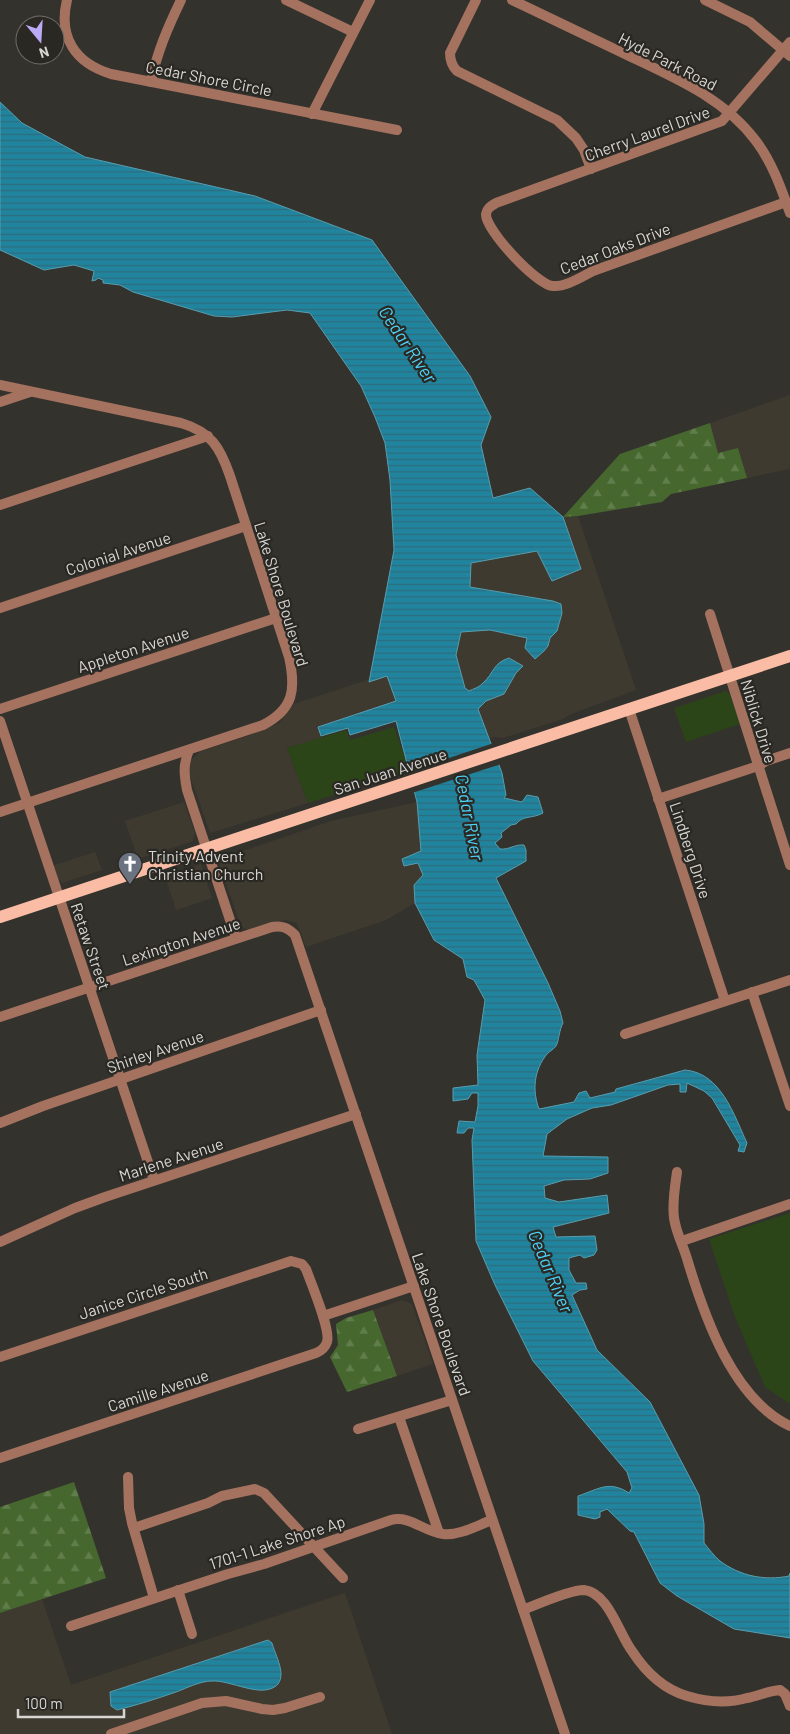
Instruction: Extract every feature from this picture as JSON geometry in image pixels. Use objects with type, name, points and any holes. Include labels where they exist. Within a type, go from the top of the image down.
[{"type":"main road","name":"San Juan Avenue","points":[[0,917],[790,656]]},
{"type":"street","name":"Cedar Shore Circle","points":[[67,0],[64,25],[68,38],[79,56],[99,70],[151,82],[397,130]]},
{"type":"street","points":[[151,82],[160,47],[181,0]]},
{"type":"street","points":[[286,0],[353,32]]},
{"type":"street","points":[[312,114],[370,0]]},
{"type":"street","points":[[476,0],[450,53],[453,67],[457,71],[557,120],[576,138],[584,150],[591,168]]},
{"type":"street","name":"Hyde Park Road","points":[[512,0],[689,84],[730,113],[756,141],[767,158],[790,213]]},
{"type":"street","points":[[707,0],[750,22],[788,49]]},
{"type":"street","name":"Cherry Laurel Drive","points":[[486,212],[490,206],[496,203],[722,121],[788,49]]},
{"type":"street","name":"Cedar Oaks Drive","points":[[486,212],[487,220],[500,241],[541,282],[551,287],[565,284],[593,271],[786,202]]},
{"type":"street","name":"Lake Shore Boulevard","points":[[0,385],[181,423],[193,427],[208,436],[222,457],[276,618],[292,672],[292,694],[288,704],[275,718],[263,725],[0,812]]},
{"type":"street","points":[[0,402],[31,392]]},
{"type":"street","points":[[0,505],[208,436]]},
{"type":"street","name":"Colonial Avenue","points":[[0,608],[246,526]]},
{"type":"street","name":"Niblick Drive","points":[[710,614],[758,766],[786,837],[790,864]]},
{"type":"street","name":"Appleton Avenue","points":[[0,709],[276,618]]},
{"type":"street","name":"Lindberg Drive","points":[[629,709],[725,1000]]},
{"type":"street","name":"Retaw Street","points":[[0,721],[154,1180]]},
{"type":"street","points":[[189,750],[183,772],[187,790],[236,938]]},
{"type":"street","points":[[658,799],[758,766],[766,761],[790,753]]},
{"type":"street","name":"Lexington Avenue","points":[[0,1017],[236,938],[272,927],[287,928]]},
{"type":"street","name":"Lake Shore Boulevard","points":[[287,928],[298,939],[565,1734]]},
{"type":"street","points":[[625,1034],[790,980]]},
{"type":"street","points":[[752,992],[790,1106]]},
{"type":"street","name":"Shirley Avenue","points":[[0,1123],[120,1079],[321,1010]]},
{"type":"street","name":"Marlene Avenue","points":[[0,1242],[75,1208],[356,1114]]},
{"type":"street","points":[[677,1172],[674,1217],[706,1318],[736,1375],[757,1401],[773,1416],[790,1426]]},
{"type":"street","points":[[682,1241],[790,1204]]},
{"type":"street","name":"Janice Circle South","points":[[0,1357],[285,1262],[296,1261],[306,1269],[323,1316]]},
{"type":"street","points":[[323,1316],[414,1286]]},
{"type":"street","name":"Camille Avenue","points":[[0,1458],[316,1353],[325,1346],[328,1336],[323,1316]]},
{"type":"street","points":[[358,1429],[388,1418],[399,1417],[452,1400]]},
{"type":"street","points":[[399,1417],[439,1533]]},
{"type":"street","points":[[128,1477],[129,1508],[154,1598]]},
{"type":"street","points":[[134,1528],[208,1503],[222,1496],[256,1489],[264,1492],[343,1578]]},
{"type":"street","name":"1701-1 Lake Shore Ap","points":[[71,1626],[178,1590],[264,1564],[398,1518],[439,1533],[454,1533],[492,1520]]},
{"type":"street","points":[[178,1590],[192,1634]]},
{"type":"street","points":[[523,1610],[573,1592],[583,1590],[592,1592],[604,1601],[631,1650],[642,1665],[655,1679],[671,1690],[686,1696],[717,1702],[734,1702],[771,1690],[780,1690],[785,1694],[790,1706]]},
{"type":"street","points":[[111,1734],[202,1703],[226,1701],[274,1710],[320,1697]]},
{"type":"shaded area","points":[[790,395],[790,469],[747,478],[738,448],[718,453],[710,423]]},
{"type":"shaded area","points":[[578,516],[636,690],[571,714],[563,719],[503,738],[489,738],[478,709],[486,701],[504,694],[516,673],[496,665],[483,684],[469,691],[465,688],[456,655],[461,632],[490,630],[527,638],[535,659],[548,646],[553,601],[470,587],[471,562],[537,551],[580,569],[563,517]]},
{"type":"shaded area","points":[[387,676],[396,701],[318,727],[321,738],[287,748],[308,803],[210,833],[188,770],[191,760],[201,751],[248,736],[279,723],[294,704],[370,679],[370,682]]},
{"type":"shaded area","points":[[184,802],[195,833],[193,841],[138,859],[125,821]]},
{"type":"shaded area","points":[[417,802],[421,851],[406,856],[418,863],[423,876],[414,885],[415,903],[386,920],[306,947],[297,923],[285,920],[249,930],[241,927],[219,859],[331,821]]},
{"type":"shaded area","points":[[95,852],[102,870],[62,883],[54,874],[52,866]]},
{"type":"shaded area","points":[[201,864],[212,898],[176,910],[165,876]]},
{"type":"shaded area","points":[[402,1300],[412,1304],[433,1364],[397,1376],[373,1310]]},
{"type":"shaded area","points":[[345,1593],[392,1734],[0,1734],[0,1613],[42,1599],[71,1685]]},
{"type":"green space","points":[[710,423],[718,453],[738,448],[747,478],[671,494],[662,502],[563,517],[620,454]]},
{"type":"green space","points":[[726,691],[730,695],[740,724],[686,742],[674,708]]},
{"type":"green space","points":[[394,727],[406,761],[402,765],[402,773],[308,803],[287,748],[346,730],[350,740]]},
{"type":"green space","points":[[790,1213],[790,1404],[765,1387],[735,1317],[709,1239]]},
{"type":"green space","points":[[373,1310],[397,1376],[347,1392],[330,1357],[338,1345],[336,1324],[346,1318]]},
{"type":"green space","points":[[74,1482],[106,1578],[0,1613],[0,1507]]},
{"type":"water","name":"Cedar River","points":[[0,102],[22,123],[85,157],[255,196],[372,240],[470,376],[491,417],[481,445],[493,498],[530,488],[563,517],[581,569],[552,581],[537,551],[471,563],[470,587],[561,604],[562,613],[557,631],[550,638],[548,646],[535,659],[525,648],[527,638],[490,630],[461,632],[456,655],[465,688],[469,691],[482,684],[497,665],[504,660],[509,658],[523,666],[516,673],[504,694],[486,701],[478,709],[502,773],[506,795],[504,798],[522,802],[527,795],[538,797],[543,813],[525,818],[511,825],[501,833],[502,837],[495,843],[500,849],[524,845],[526,850],[526,861],[496,878],[548,983],[563,1023],[556,1046],[547,1054],[537,1073],[535,1095],[539,1109],[574,1102],[579,1093],[586,1091],[590,1098],[685,1070],[697,1073],[717,1087],[731,1108],[747,1143],[744,1152],[738,1151],[740,1145],[712,1098],[704,1091],[687,1083],[686,1092],[680,1092],[680,1084],[668,1085],[611,1105],[592,1108],[567,1119],[547,1134],[543,1156],[608,1157],[608,1173],[590,1179],[564,1180],[544,1186],[545,1198],[559,1202],[607,1195],[609,1213],[553,1227],[556,1237],[595,1236],[597,1250],[594,1255],[584,1258],[580,1255],[569,1258],[569,1270],[576,1283],[586,1283],[587,1289],[580,1290],[572,1295],[597,1350],[650,1402],[699,1495],[704,1524],[704,1543],[720,1561],[744,1574],[771,1578],[789,1576],[790,1573],[790,1638],[734,1629],[677,1596],[660,1583],[634,1532],[630,1531],[607,1509],[600,1512],[600,1517],[595,1519],[578,1515],[578,1496],[610,1486],[629,1493],[632,1488],[627,1472],[533,1361],[495,1285],[476,1241],[472,1140],[474,1128],[468,1128],[464,1133],[457,1133],[459,1121],[475,1122],[478,1093],[472,1093],[468,1099],[453,1101],[453,1088],[478,1085],[477,1055],[485,1000],[474,980],[467,977],[463,959],[434,940],[415,903],[414,885],[423,875],[418,863],[404,866],[402,859],[421,851],[417,802],[396,721],[350,735],[348,728],[321,736],[318,727],[396,701],[387,676],[369,682],[394,550],[390,480],[385,443],[361,386],[310,313],[287,310],[232,317],[214,316],[133,292],[120,285],[103,283],[103,280],[98,278],[92,281],[94,271],[74,265],[44,270],[0,250]]},
{"type":"water","points":[[268,1640],[272,1643],[281,1671],[279,1682],[276,1686],[269,1689],[254,1689],[220,1681],[207,1681],[117,1710],[111,1706],[110,1692]]},
{"type":"pier","points":[[494,743],[501,764],[412,793],[407,772]]},
{"type":"place","name":"Trinity Advent Christian Church","points":[[130,885]]}]
